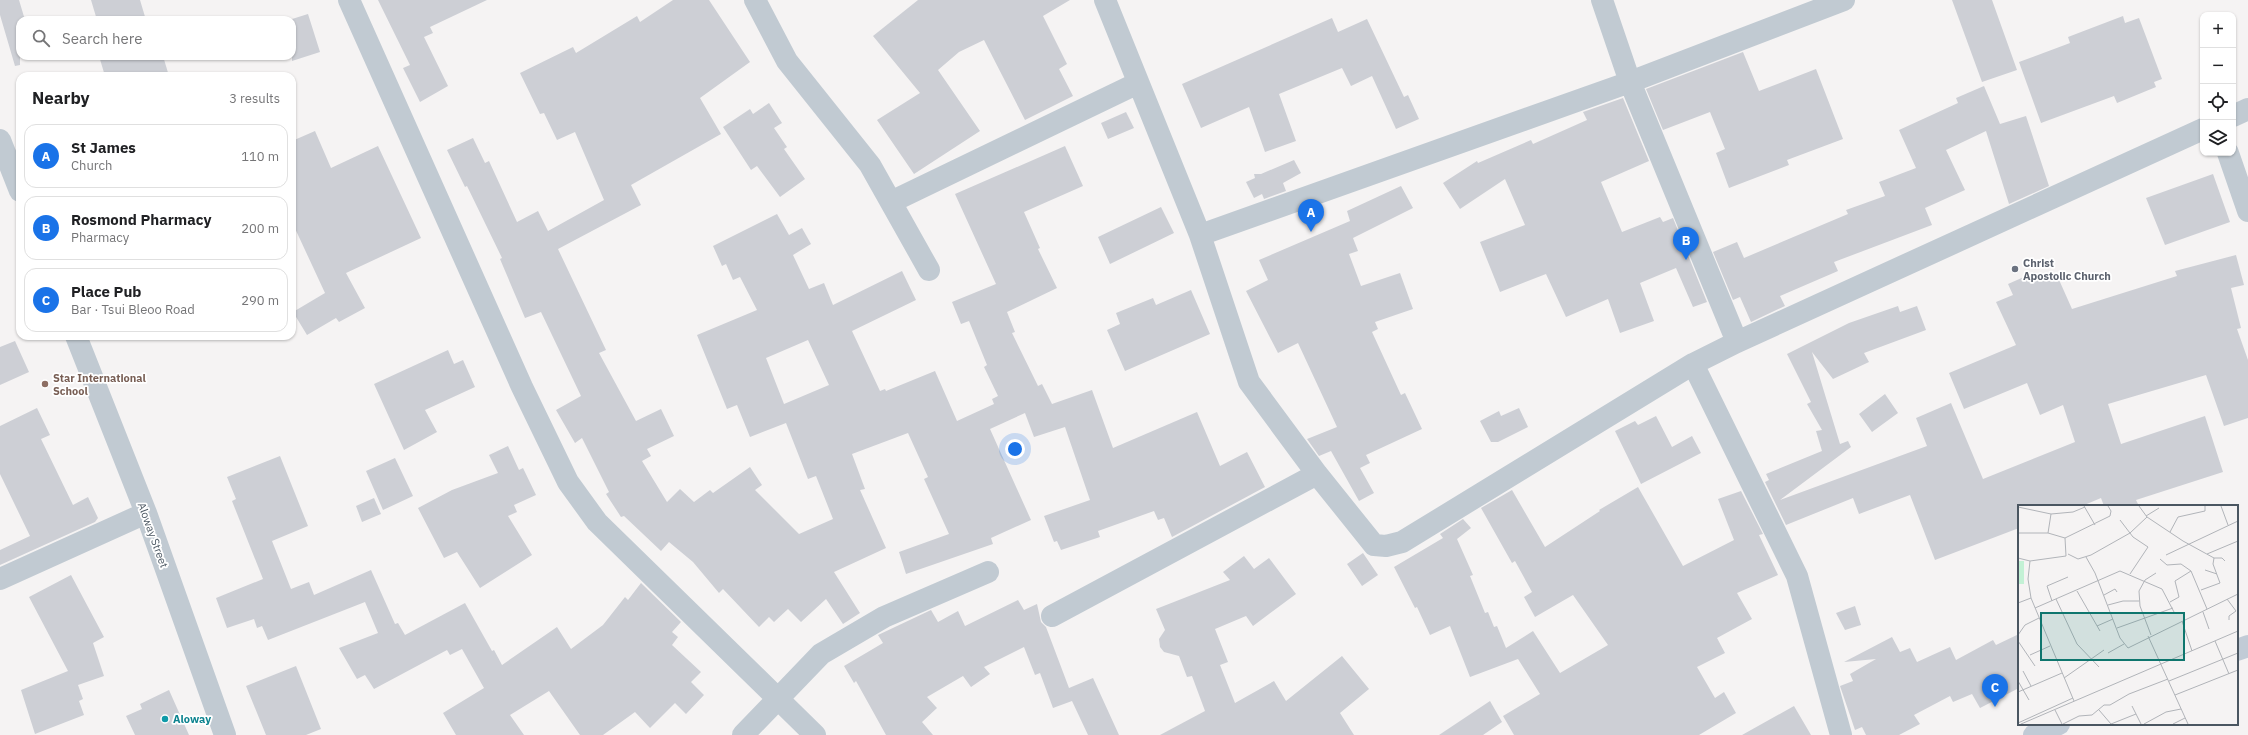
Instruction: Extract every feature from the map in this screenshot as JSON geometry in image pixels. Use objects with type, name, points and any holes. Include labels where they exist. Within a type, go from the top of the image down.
[{"type":"street","points":[[349,0],[522,387],[568,482],[596,522],[816,735]]},
{"type":"street","points":[[755,0],[787,61],[870,165],[929,270]]},
{"type":"street","points":[[1105,0],[1200,235],[1249,382],[1317,474],[1374,545],[1386,546],[1402,542],[1694,364],[1737,342],[2200,130]]},
{"type":"street","points":[[1602,0],[1630,82],[1737,342]]},
{"type":"street","points":[[1200,235],[1630,82],[1844,0]]},
{"type":"street","points":[[891,202],[1138,83]]},
{"type":"street","points":[[2236,115],[2248,109]]},
{"type":"street","points":[[0,140],[16,181]]},
{"type":"street","points":[[2229,156],[2248,211]]},
{"type":"street","name":"Aloway Street","points":[[78,340],[146,513],[225,735]]},
{"type":"street","points":[[1694,364],[1797,576],[1841,735]]},
{"type":"street","points":[[1052,616],[1317,474]]},
{"type":"street","points":[[0,579],[146,513]]},
{"type":"street","points":[[743,735],[821,654],[884,617],[988,572]]},
{"type":"street","points":[[2238,650],[2248,646]]},
{"type":"street","points":[[2034,735],[2057,725]]},
{"type":"building","points":[[0,0],[19,0],[24,16],[16,16],[16,60],[20,60],[20,65],[15,66],[0,15]]},
{"type":"building","points":[[91,0],[140,0],[145,16],[96,16]]},
{"type":"building","points":[[378,0],[487,0],[430,27],[433,33],[424,37],[448,86],[420,102],[403,68],[410,65]]},
{"type":"building","points":[[673,0],[709,0],[750,62],[700,98],[721,134],[631,185],[641,205],[558,249],[606,350],[599,353],[636,421],[661,409],[674,436],[647,449],[651,456],[642,461],[667,502],[680,489],[694,502],[710,490],[713,493],[750,467],[762,485],[755,490],[799,534],[833,519],[816,476],[808,479],[786,423],[750,437],[737,405],[727,409],[697,335],[757,310],[740,277],[733,280],[726,264],[722,266],[713,246],[777,214],[789,235],[802,228],[811,244],[793,255],[809,289],[824,283],[833,305],[902,271],[916,300],[852,331],[880,391],[885,389],[886,391],[935,371],[957,421],[994,404],[992,399],[998,396],[984,367],[987,365],[969,321],[961,324],[952,302],[996,284],[955,194],[1065,146],[1083,186],[1024,212],[1040,248],[1038,249],[1057,288],[1007,312],[1015,332],[1012,333],[1038,386],[1042,384],[1052,404],[1092,390],[1113,448],[1197,412],[1220,466],[1247,452],[1265,487],[1172,537],[1164,518],[1158,520],[1154,511],[1098,531],[1100,537],[1061,550],[1057,541],[1054,542],[1044,516],[1090,500],[1065,427],[1034,437],[1025,413],[990,429],[1031,520],[991,538],[993,544],[906,574],[899,552],[949,534],[924,479],[928,477],[908,433],[852,454],[865,489],[860,490],[886,548],[834,572],[860,613],[843,624],[826,599],[801,622],[788,609],[774,622],[769,617],[759,627],[723,589],[719,593],[693,562],[669,542],[661,551],[624,516],[621,517],[606,494],[609,492],[582,438],[575,443],[556,410],[581,396],[541,312],[525,318],[500,259],[502,258],[467,186],[465,187],[447,150],[473,138],[485,163],[489,161],[517,222],[538,211],[548,231],[604,200],[575,132],[557,140],[544,113],[540,114],[520,73],[573,47],[576,53],[637,16],[640,22]],"holes":[[[808,340],[829,385],[784,404],[766,358]]]},
{"type":"building","points":[[918,0],[1070,0],[1043,16],[1067,64],[1059,69],[1073,96],[1025,120],[984,40],[959,52],[938,70],[980,131],[914,174],[877,120],[920,93],[873,36]]},
{"type":"building","points":[[1952,0],[1992,0],[2017,70],[1982,82]]},
{"type":"building","points":[[308,14],[320,52],[296,60],[296,18]]},
{"type":"building","points":[[2123,16],[2125,23],[2139,18],[2162,79],[2154,82],[2156,87],[2117,103],[2114,96],[2041,123],[2019,62],[2070,43],[2068,37]]},
{"type":"building","points":[[1332,18],[1338,32],[1367,19],[1404,97],[1408,95],[1419,119],[1396,129],[1372,76],[1351,86],[1342,68],[1279,94],[1296,141],[1265,152],[1249,107],[1201,128],[1182,84]]},
{"type":"building","points":[[1743,52],[1759,91],[1816,69],[1843,139],[1787,160],[1789,165],[1729,188],[1716,153],[1725,149],[1710,112],[1663,130],[1646,89]]},
{"type":"building","points":[[100,60],[164,60],[168,72],[104,72]]},
{"type":"building","points":[[1984,86],[2000,124],[2026,116],[2049,186],[2009,204],[1986,131],[1946,150],[1965,190],[1925,208],[1932,225],[1834,262],[1838,271],[1780,296],[1785,306],[1751,322],[1740,297],[1733,300],[1713,252],[1737,242],[1744,258],[1848,214],[1846,210],[1885,196],[1879,182],[1916,168],[1899,130],[1958,103],[1956,98]]},
{"type":"building","points":[[1623,98],[1649,161],[1601,182],[1622,232],[1660,217],[1663,222],[1673,218],[1707,302],[1693,307],[1676,268],[1640,283],[1654,321],[1620,333],[1608,299],[1566,317],[1546,274],[1500,292],[1480,242],[1525,225],[1505,179],[1460,209],[1443,183],[1477,161],[1478,163],[1531,140],[1533,144],[1587,120],[1583,112]]},
{"type":"building","points":[[769,103],[782,123],[774,128],[787,147],[784,149],[805,179],[780,197],[757,166],[751,170],[723,127],[750,109],[753,114]]},
{"type":"building","points":[[1126,112],[1134,128],[1108,139],[1101,123]]},
{"type":"building","points":[[315,131],[331,168],[378,146],[421,238],[346,273],[365,308],[339,322],[336,318],[307,335],[296,317],[296,310],[325,293],[296,231],[296,139]]},
{"type":"building","points":[[1294,160],[1301,173],[1283,183],[1286,191],[1264,199],[1262,194],[1254,198],[1246,182],[1255,178],[1254,174],[1261,174]]},
{"type":"building","points":[[2213,174],[2230,222],[2165,245],[2146,198]]},
{"type":"building","points":[[1401,186],[1413,208],[1353,238],[1358,251],[1349,254],[1361,286],[1400,273],[1413,309],[1375,322],[1378,329],[1372,332],[1401,395],[1405,393],[1422,429],[1366,455],[1370,463],[1360,468],[1374,493],[1359,501],[1331,451],[1319,456],[1307,439],[1337,427],[1298,343],[1278,353],[1246,291],[1268,280],[1259,260],[1350,221],[1347,211]]},
{"type":"building","points":[[1161,207],[1174,233],[1110,264],[1098,237]]},
{"type":"building","points":[[2236,255],[2244,285],[2231,288],[2241,328],[2237,329],[2248,360],[2248,418],[2224,426],[2206,375],[2108,404],[2121,444],[2205,416],[2223,472],[2136,500],[2138,505],[2104,505],[2101,498],[2084,505],[2018,505],[2018,528],[1935,560],[1910,495],[1859,514],[1853,498],[1786,525],[1765,482],[1769,480],[1766,474],[1822,451],[1816,431],[1822,430],[1807,404],[1811,402],[1787,354],[1849,323],[1898,306],[1900,312],[1917,306],[1926,330],[1864,353],[1869,362],[1833,379],[1812,352],[1840,444],[1848,441],[1851,447],[1780,500],[1927,446],[1916,418],[1951,403],[1983,479],[2075,442],[2063,405],[2040,415],[2027,383],[1964,409],[1949,373],[2016,345],[1996,302],[2013,295],[2008,284],[2035,272],[2039,281],[2056,273],[2072,309],[2177,276],[2175,271]]},
{"type":"building","points":[[1191,290],[1210,334],[1125,371],[1107,330],[1120,324],[1116,313],[1153,298],[1156,305]]},
{"type":"building","points":[[15,341],[29,372],[0,385],[0,347]]},
{"type":"building","points":[[448,350],[454,364],[463,360],[475,387],[425,410],[437,432],[404,450],[374,384]]},
{"type":"building","points":[[1885,394],[1898,413],[1872,432],[1859,414]]},
{"type":"building","points":[[37,408],[50,435],[41,439],[73,505],[88,497],[98,518],[95,522],[0,565],[0,550],[30,536],[0,474],[0,426]]},
{"type":"building","points":[[1519,408],[1528,427],[1498,442],[1491,442],[1480,421],[1499,411],[1501,416]]},
{"type":"building","points":[[1656,416],[1672,447],[1692,436],[1701,453],[1641,484],[1615,431],[1635,421],[1638,425]]},
{"type":"building","points":[[508,446],[519,470],[523,468],[536,495],[514,505],[517,512],[508,516],[532,555],[480,588],[457,552],[444,558],[418,508],[452,490],[498,473],[489,455]]},
{"type":"building","points":[[280,456],[308,526],[272,541],[291,589],[309,582],[314,595],[371,570],[395,624],[398,623],[405,635],[465,603],[492,651],[494,650],[502,665],[557,627],[571,649],[603,625],[625,597],[628,600],[641,583],[681,622],[672,632],[678,637],[672,645],[701,672],[691,682],[704,695],[686,714],[675,703],[650,728],[635,712],[603,735],[580,735],[549,691],[510,715],[524,735],[456,735],[443,713],[484,688],[462,649],[450,655],[447,650],[374,689],[365,675],[357,679],[339,648],[378,633],[365,602],[268,640],[262,626],[257,628],[254,619],[227,628],[216,598],[263,579],[232,501],[236,499],[227,477]]},
{"type":"building","points":[[395,458],[413,496],[383,510],[366,471]]},
{"type":"building","points":[[1638,487],[1683,566],[1734,540],[1718,499],[1741,491],[1763,534],[1759,535],[1778,575],[1737,593],[1752,619],[1717,638],[1725,653],[1697,667],[1715,698],[1724,692],[1736,713],[1699,735],[1514,735],[1503,716],[1540,694],[1518,659],[1470,677],[1450,626],[1430,635],[1417,607],[1415,608],[1394,567],[1443,538],[1440,534],[1463,519],[1471,528],[1457,539],[1473,575],[1470,576],[1485,613],[1488,612],[1494,627],[1497,626],[1506,648],[1533,631],[1560,673],[1608,645],[1573,595],[1535,617],[1524,597],[1532,592],[1515,561],[1512,563],[1481,508],[1512,490],[1545,547],[1600,511],[1599,510]]},
{"type":"building","points":[[374,498],[381,514],[362,522],[356,506]]},
{"type":"building","points":[[1363,553],[1378,575],[1362,586],[1347,564]]},
{"type":"building","points":[[1244,556],[1254,569],[1269,558],[1296,594],[1253,626],[1246,616],[1215,629],[1228,662],[1220,665],[1235,703],[1274,681],[1286,701],[1342,656],[1369,689],[1340,713],[1354,735],[1160,735],[1205,711],[1192,676],[1187,677],[1179,656],[1164,652],[1160,647],[1159,639],[1165,630],[1156,609],[1230,580],[1223,572]]},
{"type":"building","points":[[71,575],[104,637],[93,643],[104,676],[78,685],[83,699],[79,701],[84,715],[35,734],[21,690],[68,671],[29,597]]},
{"type":"building","points":[[1018,600],[1024,610],[1037,604],[1041,622],[1046,627],[1069,688],[1093,678],[1119,735],[1088,735],[1072,701],[1053,708],[1040,673],[1035,675],[1024,647],[984,667],[990,674],[971,687],[963,676],[927,697],[937,708],[922,722],[933,735],[886,735],[856,681],[854,683],[844,666],[883,643],[878,635],[931,610],[938,622],[958,611],[965,626]]},
{"type":"building","points":[[1855,606],[1861,625],[1845,630],[1836,613]]},
{"type":"building","points":[[2018,634],[2018,689],[1980,708],[1972,694],[1953,702],[1950,696],[1914,715],[1920,724],[1899,735],[1866,735],[1862,727],[1855,730],[1840,686],[1853,681],[1850,674],[1876,659],[1844,662],[1892,637],[1900,652],[1910,648],[1917,662],[1950,647],[1956,660],[1993,640],[1996,645]]},
{"type":"building","points":[[296,666],[321,729],[306,735],[266,735],[246,686]]},
{"type":"building","name":"Aloway","points":[[169,690],[189,735],[135,735],[126,716],[142,709],[140,704]]},
{"type":"building","points":[[1490,701],[1502,722],[1483,735],[1439,735]]},
{"type":"building","points":[[1794,706],[1811,735],[1742,735]]},
{"type":"place","name":"St James","points":[[1311,232]]},
{"type":"place","name":"Rosmond Pharmacy","points":[[1686,260]]},
{"type":"place","name":"Christ Apostolic Church","points":[[2015,269]]},
{"type":"place","name":"Star International School","points":[[45,384]]},
{"type":"place","name":"Place Pub","points":[[1995,707]]},
{"type":"place","name":"Aloway","points":[[165,719]]}]
